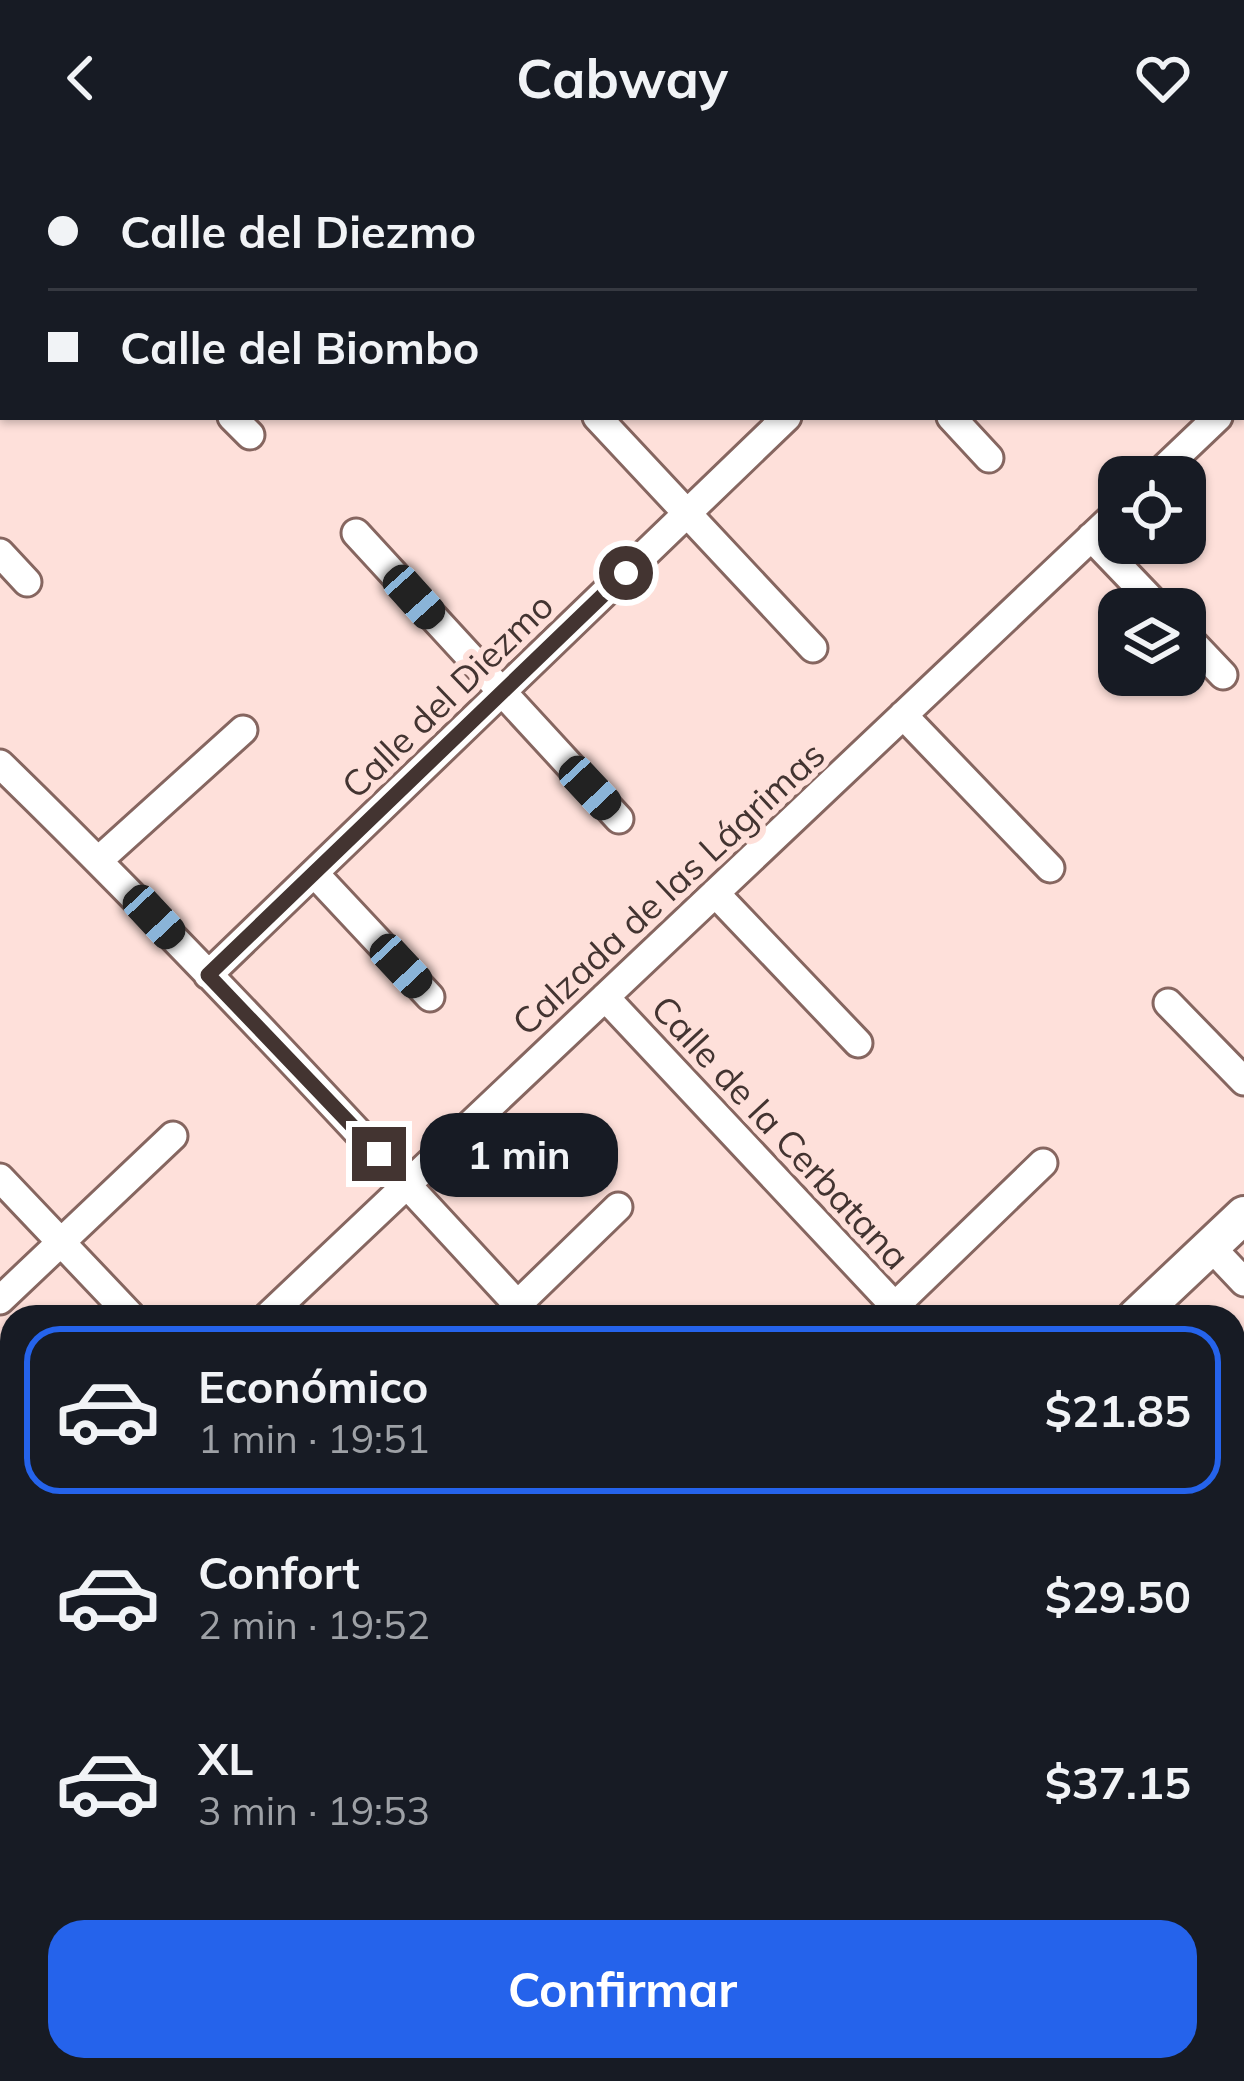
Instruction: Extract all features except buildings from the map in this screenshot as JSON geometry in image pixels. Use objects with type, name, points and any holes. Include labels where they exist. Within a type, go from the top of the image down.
[{"type":"street","points":[[600,420],[813,648]]},
{"type":"street","name":"Calle del Diezmo","points":[[208,975],[784,420]]},
{"type":"street","points":[[954,420],[989,458]]},
{"type":"street","points":[[1178,420],[1196,438]]},
{"type":"street","points":[[1177,456],[1215,420]]},
{"type":"street","name":"Calzada de las Lágrimas","points":[[280,1305],[1098,530]]},
{"type":"street","points":[[356,533],[620,819]]},
{"type":"street","points":[[1091,537],[1140,588]]},
{"type":"street","points":[[0,553],[27,582]]},
{"type":"street","points":[[1206,657],[1223,675]]},
{"type":"street","points":[[903,715],[1050,868]]},
{"type":"street","points":[[99,860],[242,730]]},
{"type":"street","points":[[0,764],[99,860],[519,1305]]},
{"type":"street","points":[[314,873],[430,997]]},
{"type":"street","points":[[715,893],[858,1043]]},
{"type":"street","name":"Calle de la Cerbatana","points":[[605,997],[894,1305]]},
{"type":"street","points":[[1168,1003],[1244,1081]]},
{"type":"street","points":[[0,1300],[173,1136]]},
{"type":"street","points":[[906,1305],[1042,1163]]},
{"type":"street","points":[[0,1178],[121,1305]]},
{"type":"street","points":[[529,1305],[618,1207]]},
{"type":"street","points":[[1149,1305],[1244,1214]]},
{"type":"street","points":[[1210,1246],[1244,1282]]},
{"type":"route","points":[[379,1154],[208,975],[626,573]]}]
